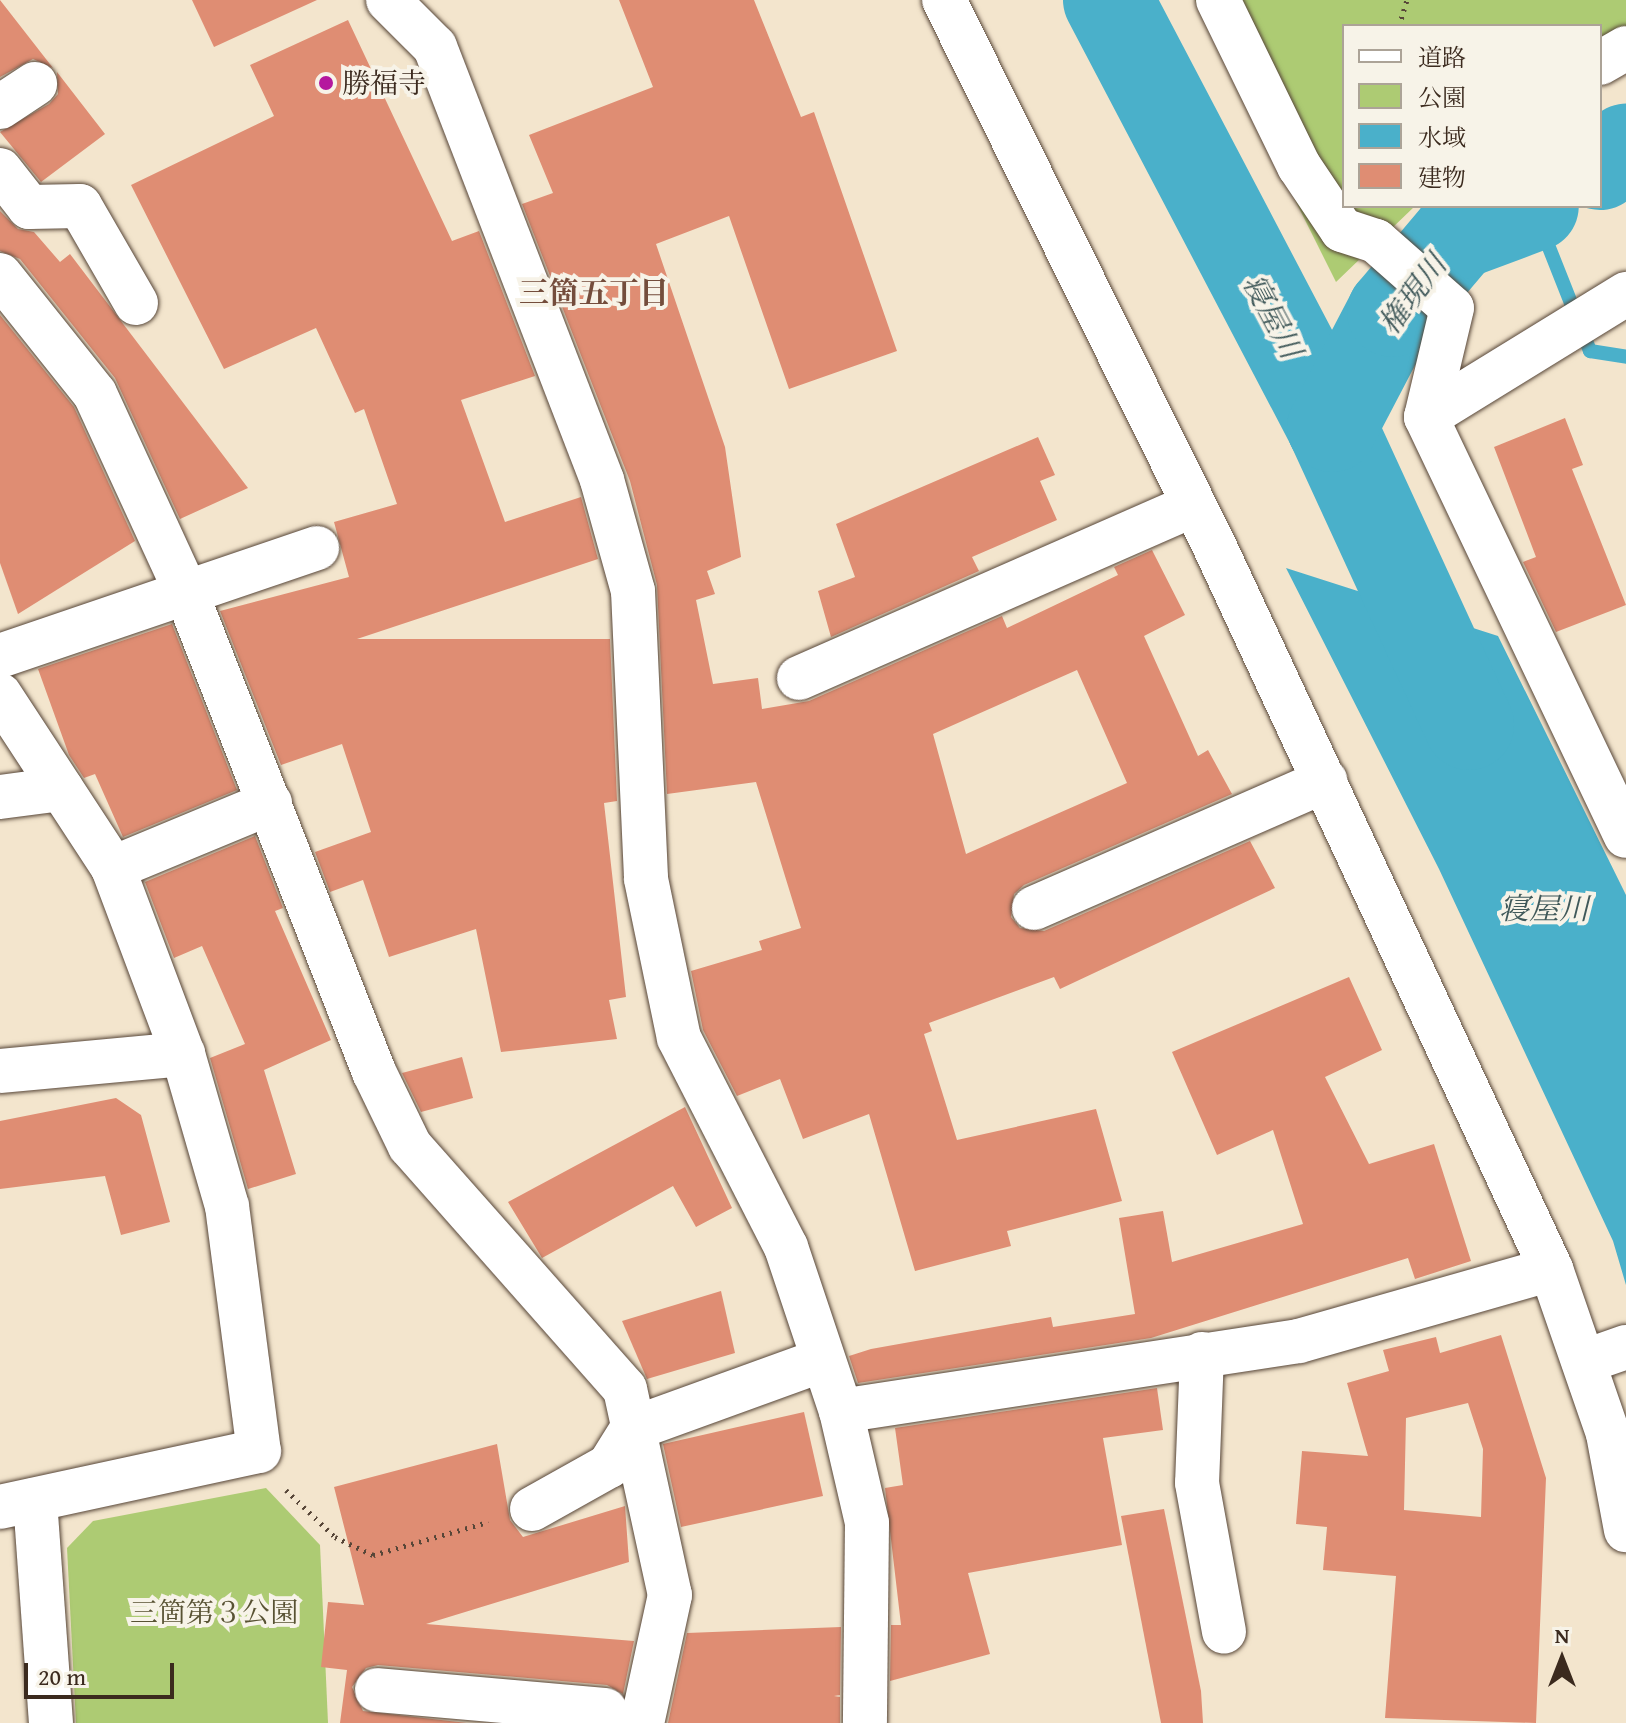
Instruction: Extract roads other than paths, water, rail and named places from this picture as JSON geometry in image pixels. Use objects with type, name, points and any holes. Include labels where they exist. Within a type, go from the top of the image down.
[{"type":"street","points":[[388,0],[435,47],[602,480],[633,591],[646,879],[679,1038],[786,1247],[841,1411],[867,1523],[865,1723]]},
{"type":"street","points":[[944,0],[1193,505],[1325,781],[1551,1269],[1606,1354],[1626,1530]]},
{"type":"street","points":[[1218,0],[1299,166],[1342,205]]},
{"type":"street","points":[[1602,62],[1626,48]]},
{"type":"street","points":[[0,170],[29,207],[80,206],[136,303]]},
{"type":"street","points":[[1345,208],[1452,308],[1426,417],[1626,836]]},
{"type":"street","points":[[0,275],[95,394],[186,592],[410,1146],[625,1389],[670,1595],[623,1717],[468,1710],[377,1690]]},
{"type":"street","points":[[1426,417],[1617,300]]},
{"type":"street","points":[[799,678],[1193,505]]},
{"type":"street","points":[[0,656],[317,548]]},
{"type":"street","points":[[0,695],[113,868],[183,1054],[227,1206],[259,1451],[18,1503],[51,1723]]},
{"type":"street","points":[[1034,908],[1325,781]]},
{"type":"street","points":[[0,797],[61,789]]},
{"type":"street","points":[[113,868],[270,803]]},
{"type":"street","points":[[0,1071],[183,1054]]},
{"type":"street","points":[[841,1411],[1313,1337],[1551,1269]]},
{"type":"street","points":[[1202,1354],[1197,1483],[1224,1632]]},
{"type":"street","points":[[532,1509],[609,1466],[632,1429],[823,1360]]},
{"type":"water","name":"寝屋川","points":[[1286,568],[1498,636],[1626,895],[1626,1285],[1613,1241],[1439,869]]},
{"type":"waterway","name":"寝屋川","points":[[1108,0],[1332,427],[1469,725]]},
{"type":"waterway","name":"権現川","points":[[1602,164],[1626,149]]},
{"type":"waterway","name":"権現川","points":[[1332,427],[1392,312],[1457,235],[1529,208]]},
{"type":"waterway","points":[[1533,208],[1590,351],[1626,357]]},
{"type":"place","name":"勝福寺","points":[[326,83]]},
{"type":"district","name":"三箇五丁目","points":[[594,292]]},
{"type":"park label","name":"三箇第３公園","points":[[214,1612]]}]
